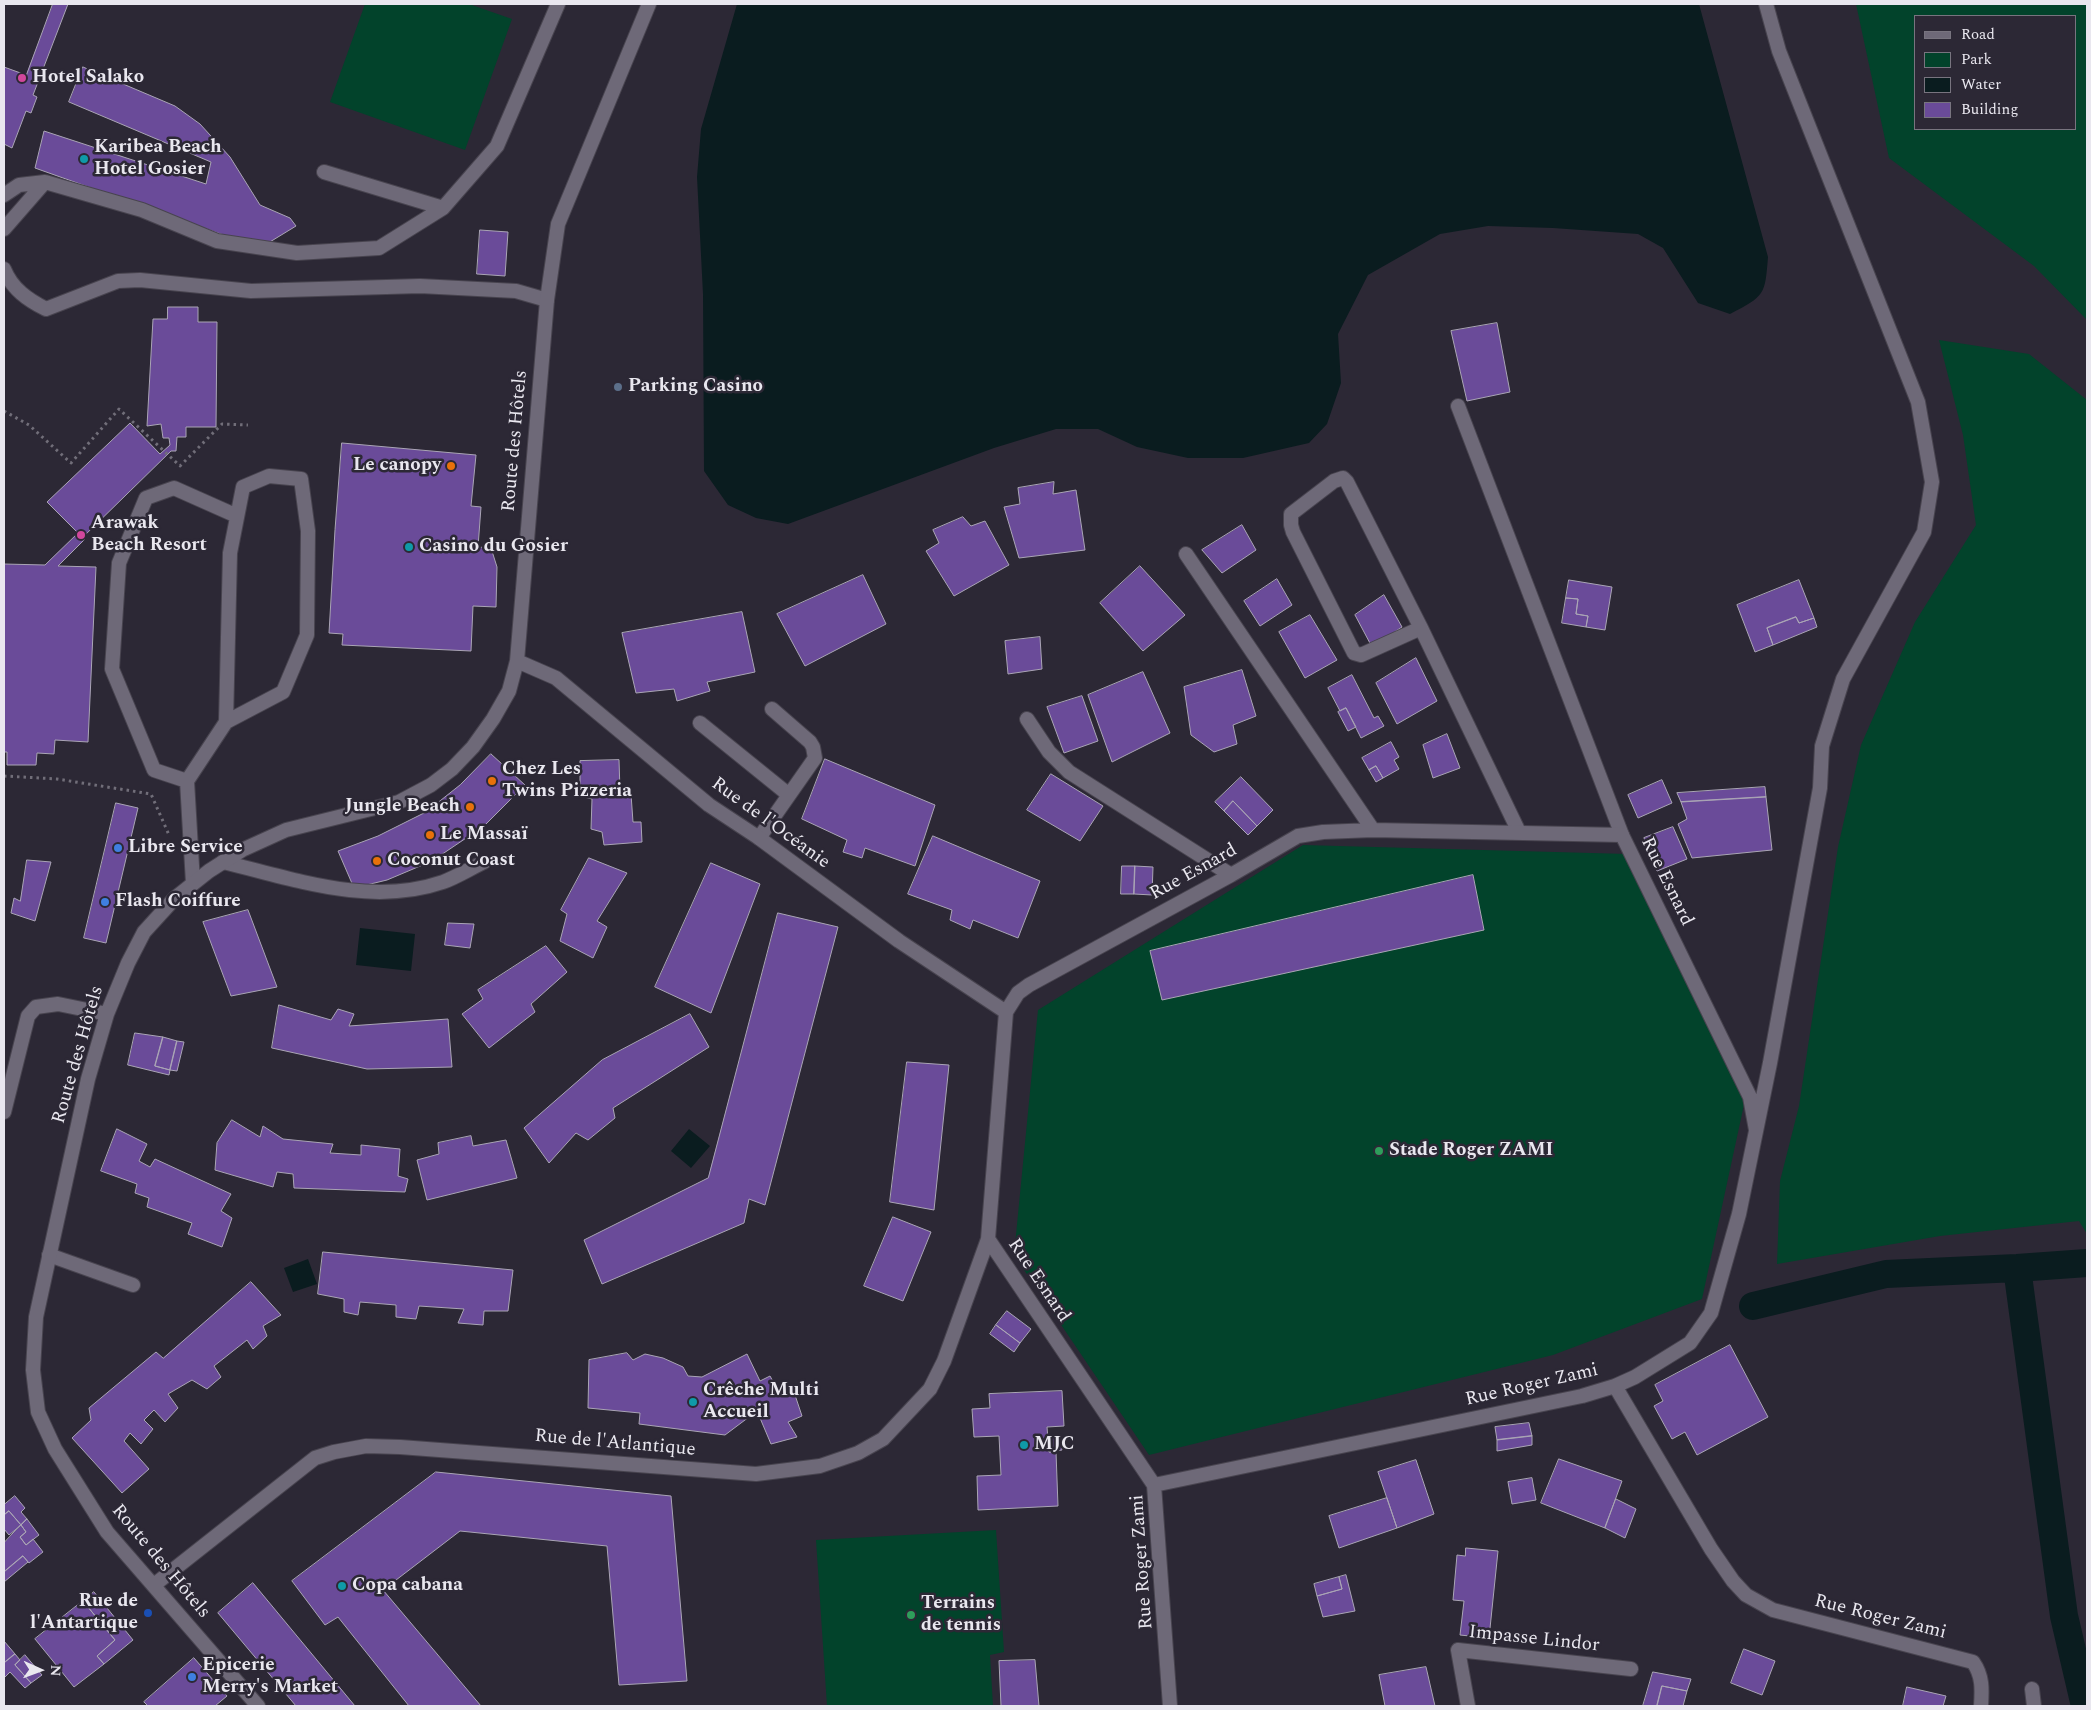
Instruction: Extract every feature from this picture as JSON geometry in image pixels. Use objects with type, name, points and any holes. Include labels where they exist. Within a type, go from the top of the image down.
[{"type":"street","points":[[4,195],[19,185],[45,182],[142,210],[217,241],[297,253],[379,248],[443,208],[497,146],[558,4]]},
{"type":"street","name":"Route des Hôtels","points":[[258,1706],[107,1532],[55,1449],[38,1412],[33,1370],[36,1317],[88,1080],[107,1014],[128,963],[144,932],[175,898],[193,883],[242,850],[286,830],[399,802],[431,785],[452,769],[473,747],[509,692],[517,661],[547,300],[558,224],[649,4]]},
{"type":"street","points":[[1615,1386],[1635,1377],[1690,1343],[1711,1313],[1739,1214],[1756,1130],[1820,788],[1822,746],[1843,679],[1924,532],[1932,482],[1918,402],[1779,51],[1766,4]]},
{"type":"street","points":[[324,172],[443,208]]},
{"type":"street","points":[[4,229],[45,182]]},
{"type":"street","points":[[4,269],[8,279],[26,299],[46,309],[118,280],[140,280],[252,290],[420,286],[516,291],[547,300]]},
{"type":"street","points":[[1458,406],[1622,835]]},
{"type":"street","points":[[193,883],[187,781],[226,722],[283,692],[307,635],[308,531],[301,479],[268,476],[243,487],[230,553],[226,722]]},
{"type":"street","points":[[1421,628],[1361,655],[1354,653],[1293,532],[1290,525],[1291,514],[1334,481],[1344,478],[1421,628],[1519,832]]},
{"type":"street","points":[[187,781],[154,770],[112,668],[119,564],[146,498],[174,488],[237,516]]},
{"type":"street","points":[[1186,554],[1373,830]]},
{"type":"street","name":"Rue de l'Océanie","points":[[517,661],[556,678],[709,805],[759,838],[900,941],[1006,1012]]},
{"type":"street","points":[[759,838],[813,761],[815,752],[810,742],[772,709]]},
{"type":"street","points":[[1027,719],[1049,752],[1069,772],[1231,875]]},
{"type":"street","points":[[700,722],[789,795]]},
{"type":"street","name":"Rue Esnard","points":[[1154,1486],[988,1239],[1006,1012],[1018,993],[1029,985],[1231,875],[1298,836],[1316,832],[1373,830],[1622,835],[1750,1098],[1756,1130]]},
{"type":"street","points":[[223,862],[356,892],[394,892],[443,882],[484,862]]},
{"type":"street","points":[[4,1112],[28,1016],[36,1007],[58,1004],[107,1014]]},
{"type":"street","name":"Rue de l'Atlantique","points":[[154,1585],[304,1464],[334,1452],[366,1446],[400,1447],[756,1474],[820,1466],[858,1453],[883,1439],[930,1389],[944,1361],[988,1239]]},
{"type":"street","points":[[49,1255],[133,1286]]},
{"type":"street","name":"Rue Roger Zami","points":[[1170,1706],[1154,1486],[1582,1396],[1615,1386],[1711,1549],[1733,1581],[1746,1595],[1773,1610],[1973,1662],[1979,1671],[1982,1685],[1981,1706]]},
{"type":"street","name":"Impasse Lindor","points":[[1468,1706],[1458,1650],[1632,1669]]},
{"type":"street","points":[[2032,1689],[2034,1706]]},
{"type":"path","points":[[4,411],[29,425],[71,464],[119,409],[180,466],[222,424],[248,425]]},
{"type":"path","points":[[4,776],[58,779],[151,794],[169,835],[170,844]]},
{"type":"green space","points":[[365,4],[469,4],[512,19],[465,150],[330,102]]},
{"type":"green space","points":[[1856,4],[2087,4],[2087,320],[2034,266],[1889,158]]},
{"type":"green space","points":[[1939,340],[2029,354],[2087,400],[2087,1234],[2079,1221],[1940,1236],[1777,1264],[1780,1181],[1799,1106],[1838,847],[1861,745],[1915,622],[1976,525],[1963,435]]},
{"type":"green space","name":"Stade Roger ZAMI","points":[[1303,845],[1627,854],[1745,1100],[1702,1299],[1553,1355],[1149,1455],[1014,1255],[1038,1010]]},
{"type":"green space","name":"Terrains de tennis","points":[[996,1530],[1004,1652],[990,1655],[993,1706],[827,1706],[816,1540]]},
{"type":"water","points":[[737,4],[1699,4],[1768,257],[1764,287],[1757,298],[1730,314],[1698,303],[1663,248],[1638,234],[1488,226],[1440,234],[1368,275],[1338,334],[1341,383],[1327,424],[1309,443],[1243,458],[1188,458],[1137,447],[1098,429],[1056,429],[994,448],[788,524],[756,518],[728,505],[704,471],[703,294],[697,177],[701,129]]},
{"type":"water","points":[[360,928],[415,934],[411,971],[356,965]]},
{"type":"water","points":[[689,1129],[710,1146],[691,1168],[671,1151]]},
{"type":"water","points":[[308,1259],[317,1284],[293,1292],[284,1268]]},
{"type":"building","name":"Hotel Salako","points":[[53,4],[68,4],[33,95],[37,97],[31,113],[26,111],[12,148],[4,144],[4,67],[26,75]]},
{"type":"building","name":"Karibea Beach Hotel Gosier","points":[[83,67],[175,106],[200,124],[230,157],[260,205],[290,218],[296,226],[260,248],[35,168],[44,131],[206,184],[211,162],[69,102]]},
{"type":"building","points":[[480,230],[508,232],[505,276],[477,274]]},
{"type":"building","name":"Arawak Beach Resort","points":[[168,307],[198,307],[198,322],[217,322],[216,427],[186,427],[186,437],[177,437],[176,451],[171,451],[83,537],[85,539],[58,566],[96,567],[88,742],[55,740],[54,754],[37,753],[36,765],[7,765],[7,752],[4,752],[4,564],[45,565],[78,533],[47,502],[130,423],[160,454],[170,445],[169,438],[163,438],[161,424],[147,426],[153,319],[167,319]]},
{"type":"building","points":[[1497,323],[1510,392],[1467,401],[1451,331]]},
{"type":"building","name":"Casino du Gosier","points":[[342,443],[476,455],[471,506],[481,507],[478,547],[491,548],[497,567],[496,607],[473,606],[471,651],[342,645],[343,634],[329,633]]},
{"type":"building","points":[[1054,482],[1053,494],[1076,490],[1085,550],[1019,558],[1004,507],[1020,504],[1018,488]]},
{"type":"building","points":[[963,517],[971,526],[985,521],[1009,565],[954,596],[926,551],[939,543],[933,530]]},
{"type":"building","points":[[1242,525],[1256,550],[1222,573],[1202,550]]},
{"type":"building","points":[[1140,566],[1185,615],[1143,651],[1100,603]]},
{"type":"building","points":[[863,575],[886,624],[805,666],[777,614]]},
{"type":"building","points":[[1277,579],[1292,605],[1260,626],[1244,601]]},
{"type":"building","points":[[1569,580],[1612,587],[1605,630],[1586,627],[1588,616],[1576,614],[1578,599],[1566,598]]},
{"type":"building","points":[[1799,580],[1814,618],[1799,623],[1796,617],[1767,628],[1773,645],[1755,652],[1737,605]]},
{"type":"building","points":[[1384,595],[1402,627],[1372,647],[1355,615]]},
{"type":"building","points":[[1566,598],[1578,599],[1576,614],[1588,616],[1586,627],[1562,623]]},
{"type":"building","points":[[742,612],[755,672],[707,682],[710,691],[677,701],[674,689],[636,693],[622,633]]},
{"type":"building","points":[[1310,615],[1337,660],[1305,678],[1279,632]]},
{"type":"building","points":[[1796,617],[1799,623],[1814,618],[1817,627],[1773,645],[1767,628]]},
{"type":"building","points":[[1040,637],[1042,669],[1008,674],[1005,641]]},
{"type":"building","points":[[1416,658],[1437,701],[1397,724],[1376,683]]},
{"type":"building","points":[[1242,670],[1256,716],[1233,725],[1237,744],[1214,752],[1191,735],[1184,687]]},
{"type":"building","points":[[1143,672],[1170,733],[1112,762],[1088,695]]},
{"type":"building","points":[[1352,675],[1374,718],[1378,716],[1384,726],[1361,738],[1346,708],[1340,711],[1328,688]]},
{"type":"building","points":[[1082,696],[1098,741],[1064,753],[1047,707]]},
{"type":"building","points":[[1346,708],[1356,727],[1348,731],[1338,712]]},
{"type":"building","points":[[1447,734],[1460,768],[1433,778],[1423,745]]},
{"type":"building","points":[[1391,742],[1399,757],[1394,760],[1399,769],[1383,778],[1376,766],[1369,770],[1362,758]]},
{"type":"building","points":[[491,754],[525,785],[484,826],[432,861],[387,880],[354,888],[338,851],[378,836],[426,812],[460,785]]},
{"type":"building","points":[[825,759],[935,805],[915,866],[865,848],[862,858],[843,852],[847,840],[802,819]]},
{"type":"building","points":[[619,760],[620,791],[631,794],[633,822],[641,822],[642,842],[604,845],[602,832],[591,829],[592,799],[580,796],[580,761]]},
{"type":"building","points":[[1376,766],[1383,778],[1376,782],[1369,770]]},
{"type":"building","points":[[1051,774],[1103,806],[1080,841],[1027,810]]},
{"type":"building","points":[[1241,777],[1273,810],[1257,826],[1233,801],[1224,811],[1215,802]]},
{"type":"building","points":[[1662,780],[1672,803],[1638,818],[1628,795]]},
{"type":"building","points":[[1765,787],[1766,797],[1681,802],[1677,793]]},
{"type":"building","points":[[1766,797],[1772,850],[1692,858],[1678,824],[1687,819],[1681,802]]},
{"type":"building","points":[[1233,801],[1257,826],[1248,835],[1224,811]]},
{"type":"building","points":[[116,803],[138,808],[106,943],[84,938]]},
{"type":"building","points":[[1673,827],[1687,859],[1657,871],[1644,838]]},
{"type":"building","points":[[933,836],[1040,881],[1018,938],[973,920],[970,929],[950,920],[952,910],[908,894]]},
{"type":"building","points":[[589,858],[627,873],[597,921],[607,927],[593,958],[560,941],[567,914],[561,910]]},
{"type":"building","points":[[27,860],[51,862],[35,921],[11,913],[14,898],[20,901]]},
{"type":"building","points":[[711,863],[760,884],[711,1013],[655,987]]},
{"type":"building","points":[[1122,866],[1135,866],[1134,894],[1121,894]]},
{"type":"building","points":[[1135,866],[1153,867],[1152,895],[1134,894]]},
{"type":"building","points":[[1473,875],[1484,930],[1162,1000],[1150,951]]},
{"type":"building","points":[[248,910],[277,987],[231,996],[203,922]]},
{"type":"building","points":[[778,913],[838,927],[765,1205],[749,1199],[744,1223],[602,1284],[584,1240],[708,1178]]},
{"type":"building","points":[[448,923],[474,924],[470,948],[445,945]]},
{"type":"building","points":[[546,946],[567,972],[531,1004],[535,1012],[489,1048],[462,1014],[483,999],[478,990]]},
{"type":"building","points":[[279,1005],[331,1020],[338,1009],[354,1014],[349,1026],[448,1019],[452,1067],[367,1069],[272,1048]]},
{"type":"building","points":[[690,1014],[709,1047],[613,1108],[615,1118],[588,1140],[576,1133],[549,1163],[524,1128],[602,1060]]},
{"type":"building","points":[[135,1033],[163,1037],[155,1066],[170,1070],[169,1075],[128,1065]]},
{"type":"building","points":[[163,1037],[177,1041],[170,1070],[155,1066]]},
{"type":"building","points":[[177,1041],[184,1042],[177,1071],[170,1070]]},
{"type":"building","points":[[907,1062],[949,1065],[934,1210],[890,1202]]},
{"type":"building","points":[[232,1120],[260,1137],[263,1126],[283,1139],[333,1144],[330,1153],[361,1155],[361,1145],[400,1149],[398,1176],[408,1179],[405,1192],[294,1188],[293,1174],[277,1172],[273,1187],[215,1170],[217,1143]]},
{"type":"building","points":[[117,1129],[147,1144],[139,1161],[150,1167],[155,1159],[231,1194],[221,1211],[232,1218],[222,1247],[188,1234],[192,1223],[147,1207],[149,1198],[135,1193],[137,1184],[101,1171]]},
{"type":"building","points":[[471,1136],[473,1146],[506,1140],[517,1178],[427,1200],[417,1160],[439,1154],[438,1143]]},
{"type":"building","points":[[893,1217],[931,1232],[903,1301],[864,1286]]},
{"type":"building","points":[[323,1252],[513,1270],[508,1311],[484,1311],[483,1325],[458,1323],[464,1309],[419,1306],[416,1319],[396,1317],[396,1305],[360,1302],[358,1315],[344,1312],[344,1299],[318,1294]]},
{"type":"building","points":[[251,1282],[281,1315],[263,1326],[267,1336],[253,1349],[247,1340],[214,1366],[221,1377],[207,1389],[192,1380],[168,1394],[178,1408],[165,1422],[154,1410],[144,1420],[153,1429],[141,1444],[130,1433],[124,1441],[149,1469],[122,1493],[72,1438],[91,1420],[89,1408],[156,1352],[163,1358]]},
{"type":"building","points":[[1007,1311],[1031,1329],[1020,1343],[996,1325]]},
{"type":"building","points":[[996,1325],[1020,1343],[1014,1352],[990,1334]]},
{"type":"building","points":[[1730,1345],[1768,1417],[1697,1455],[1685,1432],[1672,1439],[1654,1406],[1663,1401],[1655,1385]]},
{"type":"building","name":"Crêche Multi Accueil","points":[[627,1353],[633,1360],[645,1354],[663,1358],[683,1367],[688,1376],[702,1377],[747,1354],[760,1381],[770,1376],[781,1396],[794,1392],[802,1416],[788,1422],[797,1437],[771,1444],[760,1418],[749,1417],[725,1435],[639,1424],[640,1413],[588,1408],[589,1360]]},
{"type":"building","name":"MJC","points":[[1062,1391],[1064,1426],[1047,1427],[1049,1452],[1056,1452],[1058,1506],[978,1510],[977,1476],[1001,1475],[999,1436],[974,1437],[972,1409],[990,1408],[989,1394]]},
{"type":"building","points":[[1529,1423],[1532,1436],[1497,1440],[1495,1427]]},
{"type":"building","points":[[1061,1436],[1062,1450],[1049,1452],[1048,1437]]},
{"type":"building","points":[[1532,1436],[1532,1445],[1497,1451],[1497,1440]]},
{"type":"building","points":[[1559,1459],[1622,1481],[1605,1528],[1541,1503]]},
{"type":"building","points":[[1416,1460],[1434,1514],[1397,1528],[1378,1472]]},
{"type":"building","name":"Copa cabana","points":[[436,1472],[671,1496],[687,1681],[619,1685],[607,1546],[460,1531],[383,1590],[481,1706],[409,1706],[338,1617],[325,1625],[292,1581]]},
{"type":"building","points":[[1532,1478],[1536,1500],[1512,1504],[1508,1482]]},
{"type":"building","points":[[15,1496],[25,1508],[21,1512],[27,1519],[21,1525],[9,1511],[4,1515],[4,1505]]},
{"type":"building","points":[[1387,1498],[1397,1528],[1339,1548],[1329,1516]]},
{"type":"building","points":[[1616,1499],[1636,1509],[1625,1538],[1605,1528]]},
{"type":"building","points":[[9,1511],[21,1525],[9,1535],[4,1529],[4,1515]]},
{"type":"building","points":[[27,1519],[39,1535],[26,1545],[20,1537],[26,1532],[21,1525]]},
{"type":"building","points":[[21,1525],[26,1532],[20,1537],[26,1545],[33,1539],[43,1552],[29,1563],[23,1556],[4,1572],[4,1543]]},
{"type":"building","points":[[1466,1548],[1498,1551],[1489,1638],[1460,1635],[1464,1601],[1453,1600],[1457,1555],[1465,1556]]},
{"type":"building","points":[[23,1556],[28,1562],[4,1582],[4,1572]]},
{"type":"building","points":[[1346,1575],[1355,1611],[1323,1617],[1317,1596],[1342,1589],[1339,1577]]},
{"type":"building","points":[[1339,1577],[1342,1589],[1317,1596],[1314,1584]]},
{"type":"building","points":[[253,1583],[355,1706],[296,1706],[218,1613]]},
{"type":"building","points":[[94,1592],[133,1640],[104,1664],[97,1656],[115,1640],[83,1601]]},
{"type":"building","points":[[83,1601],[115,1640],[97,1656],[104,1664],[74,1687],[35,1639]]},
{"type":"building","points":[[4,1641],[15,1654],[4,1663]]},
{"type":"building","points":[[1744,1649],[1775,1661],[1762,1695],[1731,1683]]},
{"type":"building","points":[[15,1654],[20,1660],[15,1665],[31,1683],[25,1688],[10,1672],[4,1678],[4,1663]]},
{"type":"building","points":[[25,1655],[42,1675],[31,1683],[15,1665]]},
{"type":"building","name":"Epicerie Merry's Market","points":[[194,1658],[227,1696],[215,1706],[148,1706],[144,1702]]},
{"type":"building","points":[[1035,1660],[1039,1706],[1001,1706],[999,1661]]},
{"type":"building","points":[[1426,1667],[1435,1706],[1385,1706],[1379,1675]]},
{"type":"building","points":[[1653,1672],[1691,1679],[1687,1691],[1662,1686],[1657,1706],[1643,1706]]},
{"type":"building","points":[[1662,1686],[1687,1691],[1683,1706],[1657,1706]]},
{"type":"building","points":[[1907,1687],[1946,1696],[1943,1706],[1903,1706]]},
{"type":"waterway","points":[[1753,1306],[1886,1274],[2087,1263]]},
{"type":"waterway","points":[[2017,1268],[2064,1616],[2085,1706]]},
{"type":"place","name":"Hotel Salako","points":[[22,78]]},
{"type":"place","name":"Karibea Beach Hotel Gosier","points":[[84,159]]},
{"type":"place","name":"Parking Casino","points":[[618,387]]},
{"type":"place","name":"Le canopy","points":[[451,466]]},
{"type":"place","name":"Arawak Beach Resort","points":[[81,535]]},
{"type":"place","name":"Casino du Gosier","points":[[409,547]]},
{"type":"place","name":"Chez Les Twins Pizzeria","points":[[492,781]]},
{"type":"place","name":"Jungle Beach","points":[[470,807]]},
{"type":"place","name":"Le Massaï","points":[[430,835]]},
{"type":"place","name":"Libre Service","points":[[118,848]]},
{"type":"place","name":"Coconut Coast","points":[[377,861]]},
{"type":"place","name":"Flash Coiffure","points":[[105,902]]},
{"type":"place","name":"Stade Roger ZAMI","points":[[1379,1151]]},
{"type":"place","name":"Crêche Multi Accueil","points":[[693,1402]]},
{"type":"place","name":"MJC","points":[[1024,1445]]},
{"type":"place","name":"Copa cabana","points":[[342,1586]]},
{"type":"place","name":"Rue de l'Antartique","points":[[148,1613]]},
{"type":"place","name":"Terrains de tennis","points":[[911,1615]]},
{"type":"place","name":"Epicerie Merry's Market","points":[[192,1677]]}]
